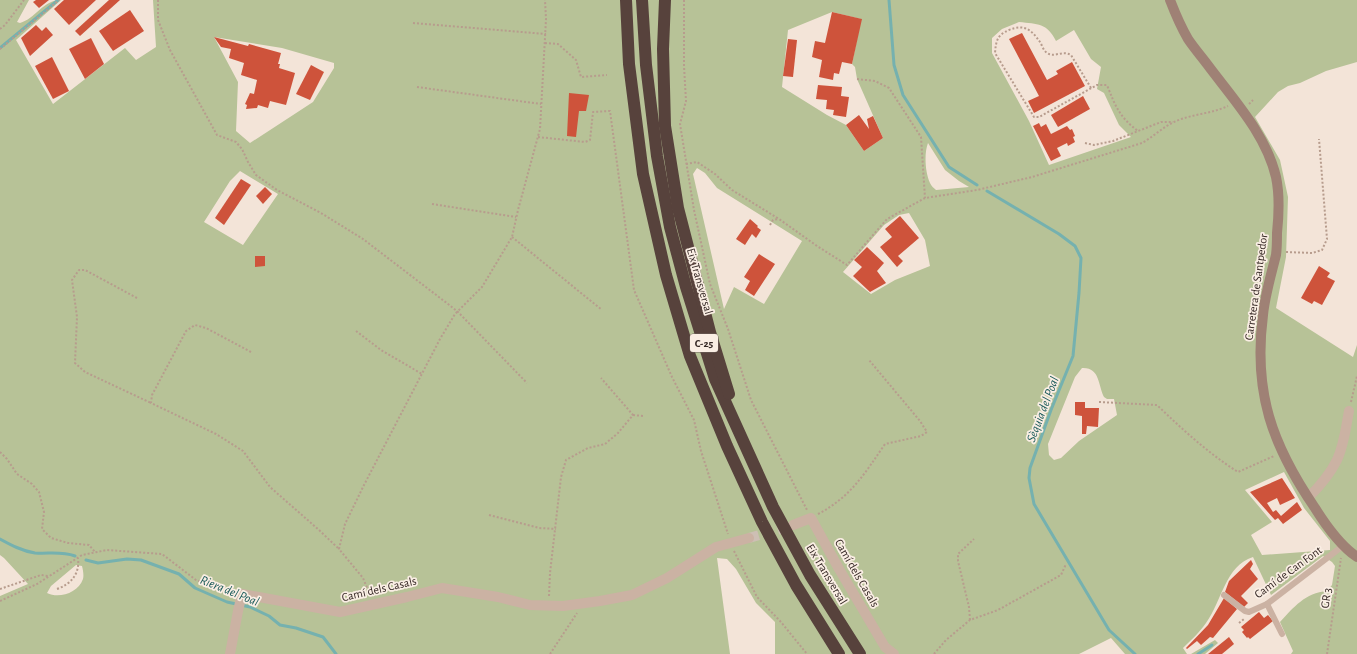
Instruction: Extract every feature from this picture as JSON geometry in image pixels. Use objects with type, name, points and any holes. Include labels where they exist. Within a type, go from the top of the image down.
[{"type":"highway","points":[[618,0],[629,64]]},
{"type":"highway","name":"C-25","points":[[626,0],[629,64],[644,174],[666,275],[690,356],[727,446],[762,522],[796,585],[839,654]]},
{"type":"highway","name":"Eix Transversal","points":[[642,0],[646,65],[657,156],[670,227],[686,287],[715,379],[773,507],[810,575],[860,654]]},
{"type":"highway","points":[[665,0],[663,49],[665,126],[678,208],[710,332],[742,441]]},
{"type":"street","name":"Carretera de Santpedor","points":[[1170,0],[1189,40],[1254,128],[1270,156],[1276,178],[1279,203],[1276,252],[1263,314],[1260,346],[1262,392],[1270,420],[1282,452],[1308,498],[1328,527],[1355,556]]},
{"type":"street","points":[[1308,498],[1320,485],[1337,460],[1349,411]]},
{"type":"street","name":"Camí dels Casals","points":[[811,518],[885,647],[894,654]]},
{"type":"street","points":[[793,525],[811,518]]},
{"type":"street","name":"Camí dels Casals","points":[[242,596],[340,612],[442,588],[498,597],[530,605],[563,606],[632,595],[668,578],[716,547],[749,538]]},
{"type":"street","points":[[230,654],[242,596]]},
{"type":"lane","name":"Camí de Can Font","points":[[1224,595],[1245,611],[1249,612],[1267,604],[1344,545]]},
{"type":"lane","points":[[1267,604],[1282,634]]},
{"type":"path","points":[[0,29],[5,25],[24,0]]},
{"type":"path","points":[[0,49],[59,0]]},
{"type":"path","points":[[158,0],[158,20],[170,50],[217,135],[236,142],[242,149],[256,175],[277,190],[321,213],[363,239],[458,312],[527,383]]},
{"type":"path","points":[[339,549],[345,524],[440,339],[458,312],[482,287],[512,237],[540,129],[546,34],[545,0]]},
{"type":"path","points":[[684,0],[684,66],[686,101],[680,124],[694,210],[710,284],[728,329],[751,400],[811,518],[841,500],[862,478],[885,444],[921,436],[927,432],[920,420],[869,360]]},
{"type":"path","points":[[413,23],[546,34]]},
{"type":"path","points":[[1092,88],[1071,55],[1063,53],[1053,55],[1047,53],[1035,36],[1025,27],[1016,27],[1003,32],[996,40],[995,53],[1034,117],[1039,117],[1092,88],[1097,85],[1107,85],[1118,112],[1130,126],[1138,131]]},
{"type":"path","points":[[545,43],[558,44],[576,60],[581,77],[607,75]]},
{"type":"path","points":[[857,80],[875,81],[889,88],[920,136],[925,198]]},
{"type":"path","points":[[417,87],[541,104]]},
{"type":"path","points":[[686,164],[697,162],[715,174],[732,190],[780,219],[817,246],[847,265],[887,219],[925,198],[977,190],[1032,177],[1142,143],[1174,122],[1202,113],[1219,110],[1234,100]]},
{"type":"path","points":[[538,137],[585,142],[590,140],[593,112],[610,111],[634,290],[672,377],[694,420],[701,451],[730,543],[738,560],[757,597],[781,622],[807,654]]},
{"type":"path","points":[[1085,143],[1094,145],[1113,141],[1161,122],[1174,122]]},
{"type":"path","points":[[1292,252],[1312,253],[1322,250],[1327,239],[1319,139]]},
{"type":"path","points":[[432,204],[516,217]]},
{"type":"path","points":[[770,225],[773,220],[780,219]]},
{"type":"path","points":[[512,237],[602,310]]},
{"type":"path","points":[[136,298],[85,270],[79,270],[72,280],[77,317],[75,363],[85,372],[216,434],[244,451],[270,487],[339,549],[363,578],[374,604]]},
{"type":"path","points":[[151,403],[152,395],[186,331],[195,325],[206,328],[251,352]]},
{"type":"path","points":[[356,331],[381,350],[422,374]]},
{"type":"path","points":[[1349,411],[1357,376]]},
{"type":"path","points":[[601,378],[633,415],[643,416]]},
{"type":"path","points":[[1099,402],[1157,405],[1186,434],[1219,460],[1238,472],[1282,452]]},
{"type":"path","points":[[548,606],[550,573],[561,477],[566,460],[588,448],[605,444],[618,433],[633,415]]},
{"type":"path","points":[[0,452],[7,459],[16,474],[32,484],[39,492],[44,512],[42,529],[51,538],[68,543],[89,545],[95,552]]},
{"type":"path","points":[[490,515],[539,528],[556,529]]},
{"type":"path","points":[[970,620],[969,607],[958,561],[958,554],[974,539]]},
{"type":"path","name":"GR 3","points":[[1327,654],[1340,562],[1344,545]]},
{"type":"path","points":[[0,601],[37,584],[82,555],[107,550],[162,554],[196,580],[242,596]]},
{"type":"path","points":[[57,589],[66,586],[75,578],[78,568],[78,558]]},
{"type":"path","points":[[934,654],[946,640],[970,620],[998,610],[1061,575],[1066,564]]},
{"type":"path","points":[[0,589],[41,575],[50,576]]},
{"type":"path","points":[[550,654],[573,621],[583,603]]},
{"type":"green space","points":[[0,0],[29,0],[17,22],[20,23],[30,18],[49,3],[61,0],[16,40],[53,104],[125,48],[136,60],[156,47],[153,0],[1357,0],[1357,62],[1326,71],[1300,83],[1288,86],[1278,92],[1255,117],[1280,160],[1288,197],[1286,257],[1276,308],[1353,357],[1357,345],[1357,654],[1291,654],[1293,651],[1280,622],[1300,602],[1319,592],[1327,591],[1332,585],[1335,566],[1323,556],[1271,595],[1253,557],[1244,562],[1236,568],[1230,576],[1206,623],[1183,648],[1187,654],[1125,654],[1111,638],[1079,654],[775,654],[775,622],[756,603],[736,569],[727,559],[717,558],[730,654],[0,654],[0,596],[28,584],[0,555]],"holes":[[[832,12],[861,19],[852,64],[855,67],[857,79],[883,138],[864,151],[846,125],[782,87],[788,30]],[[1019,22],[1037,24],[1045,28],[1053,35],[1056,41],[1074,30],[1091,59],[1101,67],[1097,89],[1104,93],[1119,125],[1131,137],[1049,165],[1029,121],[992,53],[992,38],[1002,29]],[[214,37],[282,48],[334,63],[334,68],[313,102],[250,143],[236,131],[238,82]],[[928,143],[945,170],[969,187],[936,190],[928,179],[926,157]],[[697,168],[705,173],[717,188],[802,241],[764,304],[734,287],[724,309],[693,174]],[[240,171],[278,194],[243,245],[204,222],[230,181]],[[909,213],[925,240],[930,266],[895,280],[871,294],[843,272],[884,225],[899,215]],[[1082,368],[1092,370],[1098,378],[1104,397],[1107,399],[1114,399],[1117,415],[1079,441],[1061,458],[1054,460],[1049,455],[1048,444],[1075,377]],[[1284,472],[1304,508],[1330,541],[1330,550],[1262,555],[1251,535],[1272,522],[1245,490]],[[76,565],[82,566],[83,579],[77,588],[68,594],[52,595],[47,593],[51,586]]]},
{"type":"green space","points":[[1215,640],[1218,643],[1205,654],[1191,654]]},
{"type":"building","points":[[36,0],[49,0],[39,8],[33,2]]},
{"type":"building","points":[[64,0],[96,0],[69,25],[54,9]]},
{"type":"building","points":[[109,0],[120,0],[80,36],[75,31]]},
{"type":"building","points":[[130,10],[144,31],[113,51],[99,31]]},
{"type":"building","points":[[832,12],[862,19],[852,64],[842,62],[839,74],[834,73],[833,80],[819,77],[822,60],[812,57],[815,41],[825,43]]},
{"type":"building","points":[[36,25],[42,31],[46,27],[53,35],[30,56],[21,38]]},
{"type":"building","points":[[1022,33],[1047,80],[1058,74],[1056,71],[1072,62],[1085,86],[1034,113],[1028,101],[1039,96],[1009,39]]},
{"type":"building","points":[[214,37],[248,46],[249,44],[281,53],[278,64],[280,64],[279,68],[295,73],[286,105],[270,101],[268,108],[258,105],[257,108],[246,109],[247,105],[245,104],[250,93],[254,94],[257,80],[241,75],[244,63],[229,58],[231,49],[221,47]]},
{"type":"building","points":[[91,38],[104,64],[85,79],[69,49]]},
{"type":"building","points":[[788,39],[797,40],[793,77],[783,76]]},
{"type":"building","points":[[52,57],[69,91],[53,99],[35,66]]},
{"type":"building","points":[[311,65],[324,72],[310,100],[296,94]]},
{"type":"building","points":[[818,85],[842,87],[841,96],[849,97],[846,117],[833,115],[834,110],[826,109],[827,100],[816,99]]},
{"type":"building","points":[[569,93],[589,95],[586,111],[579,111],[576,137],[567,136]]},
{"type":"building","points":[[1083,96],[1090,109],[1058,127],[1051,115]]},
{"type":"building","points":[[859,115],[869,129],[867,119],[873,116],[883,138],[864,151],[846,125]]},
{"type":"building","points":[[1039,123],[1041,127],[1046,124],[1051,134],[1067,126],[1070,130],[1072,129],[1075,136],[1073,137],[1075,142],[1068,146],[1067,143],[1057,148],[1061,156],[1051,161],[1033,126]]},
{"type":"building","points":[[241,179],[251,185],[224,225],[215,218]]},
{"type":"building","points":[[265,187],[272,194],[263,204],[256,196]]},
{"type":"building","points":[[900,216],[919,238],[898,256],[903,261],[897,267],[880,247],[892,237],[885,229]]},
{"type":"building","points":[[750,219],[761,230],[756,238],[752,234],[745,245],[736,239]]},
{"type":"building","points":[[867,247],[884,263],[877,271],[886,283],[870,292],[853,276],[862,267],[854,260]]},
{"type":"building","points":[[759,254],[775,264],[754,296],[745,290],[750,281],[744,277]]},
{"type":"building","points":[[255,256],[265,256],[265,266],[255,267]]},
{"type":"building","points":[[1319,266],[1330,273],[1327,277],[1335,281],[1322,305],[1314,301],[1312,304],[1301,298]]},
{"type":"building","points":[[1075,402],[1085,402],[1085,408],[1099,408],[1098,427],[1087,426],[1086,434],[1082,434],[1082,416],[1075,415]]},
{"type":"building","points":[[1282,478],[1295,498],[1280,505],[1277,498],[1267,503],[1273,512],[1276,510],[1281,516],[1297,502],[1302,510],[1283,524],[1278,518],[1275,520],[1250,492]]},
{"type":"building","points":[[1251,560],[1253,564],[1250,569],[1258,579],[1241,596],[1248,603],[1244,607],[1225,592],[1229,581]]},
{"type":"building","points":[[1224,598],[1237,609],[1213,638],[1210,637],[1201,645],[1197,641],[1187,649],[1186,648],[1208,625]]},
{"type":"building","points":[[1259,612],[1264,618],[1268,615],[1273,621],[1250,639],[1248,637],[1247,638],[1242,632],[1244,630],[1241,627]]},
{"type":"building","points":[[1229,637],[1234,644],[1222,654],[1208,654]]},
{"type":"waterway","name":"Sèquia del Poal","points":[[0,48],[58,0]]},
{"type":"waterway","name":"Sèquia del Poal","points":[[889,0],[894,65],[903,95],[949,167],[977,185]]},
{"type":"waterway","name":"Sèquia del Poal","points":[[987,191],[1059,234],[1075,246],[1081,258],[1073,356],[1030,468],[1029,478],[1034,504],[1109,630],[1135,654]]},
{"type":"waterway","name":"Riera del Poal","points":[[0,539],[17,548],[30,552],[60,553],[75,556]]},
{"type":"waterway","name":"Riera del Poal","points":[[86,560],[98,563],[127,559],[141,560],[179,574],[195,588],[227,602],[250,607],[269,616],[280,625],[296,628],[323,637],[336,654]]},
{"type":"waterway","name":"Sèquia del Poal","points":[[1198,654],[1212,645]]},
{"type":"tunnel","points":[[749,538],[791,526]]}]
